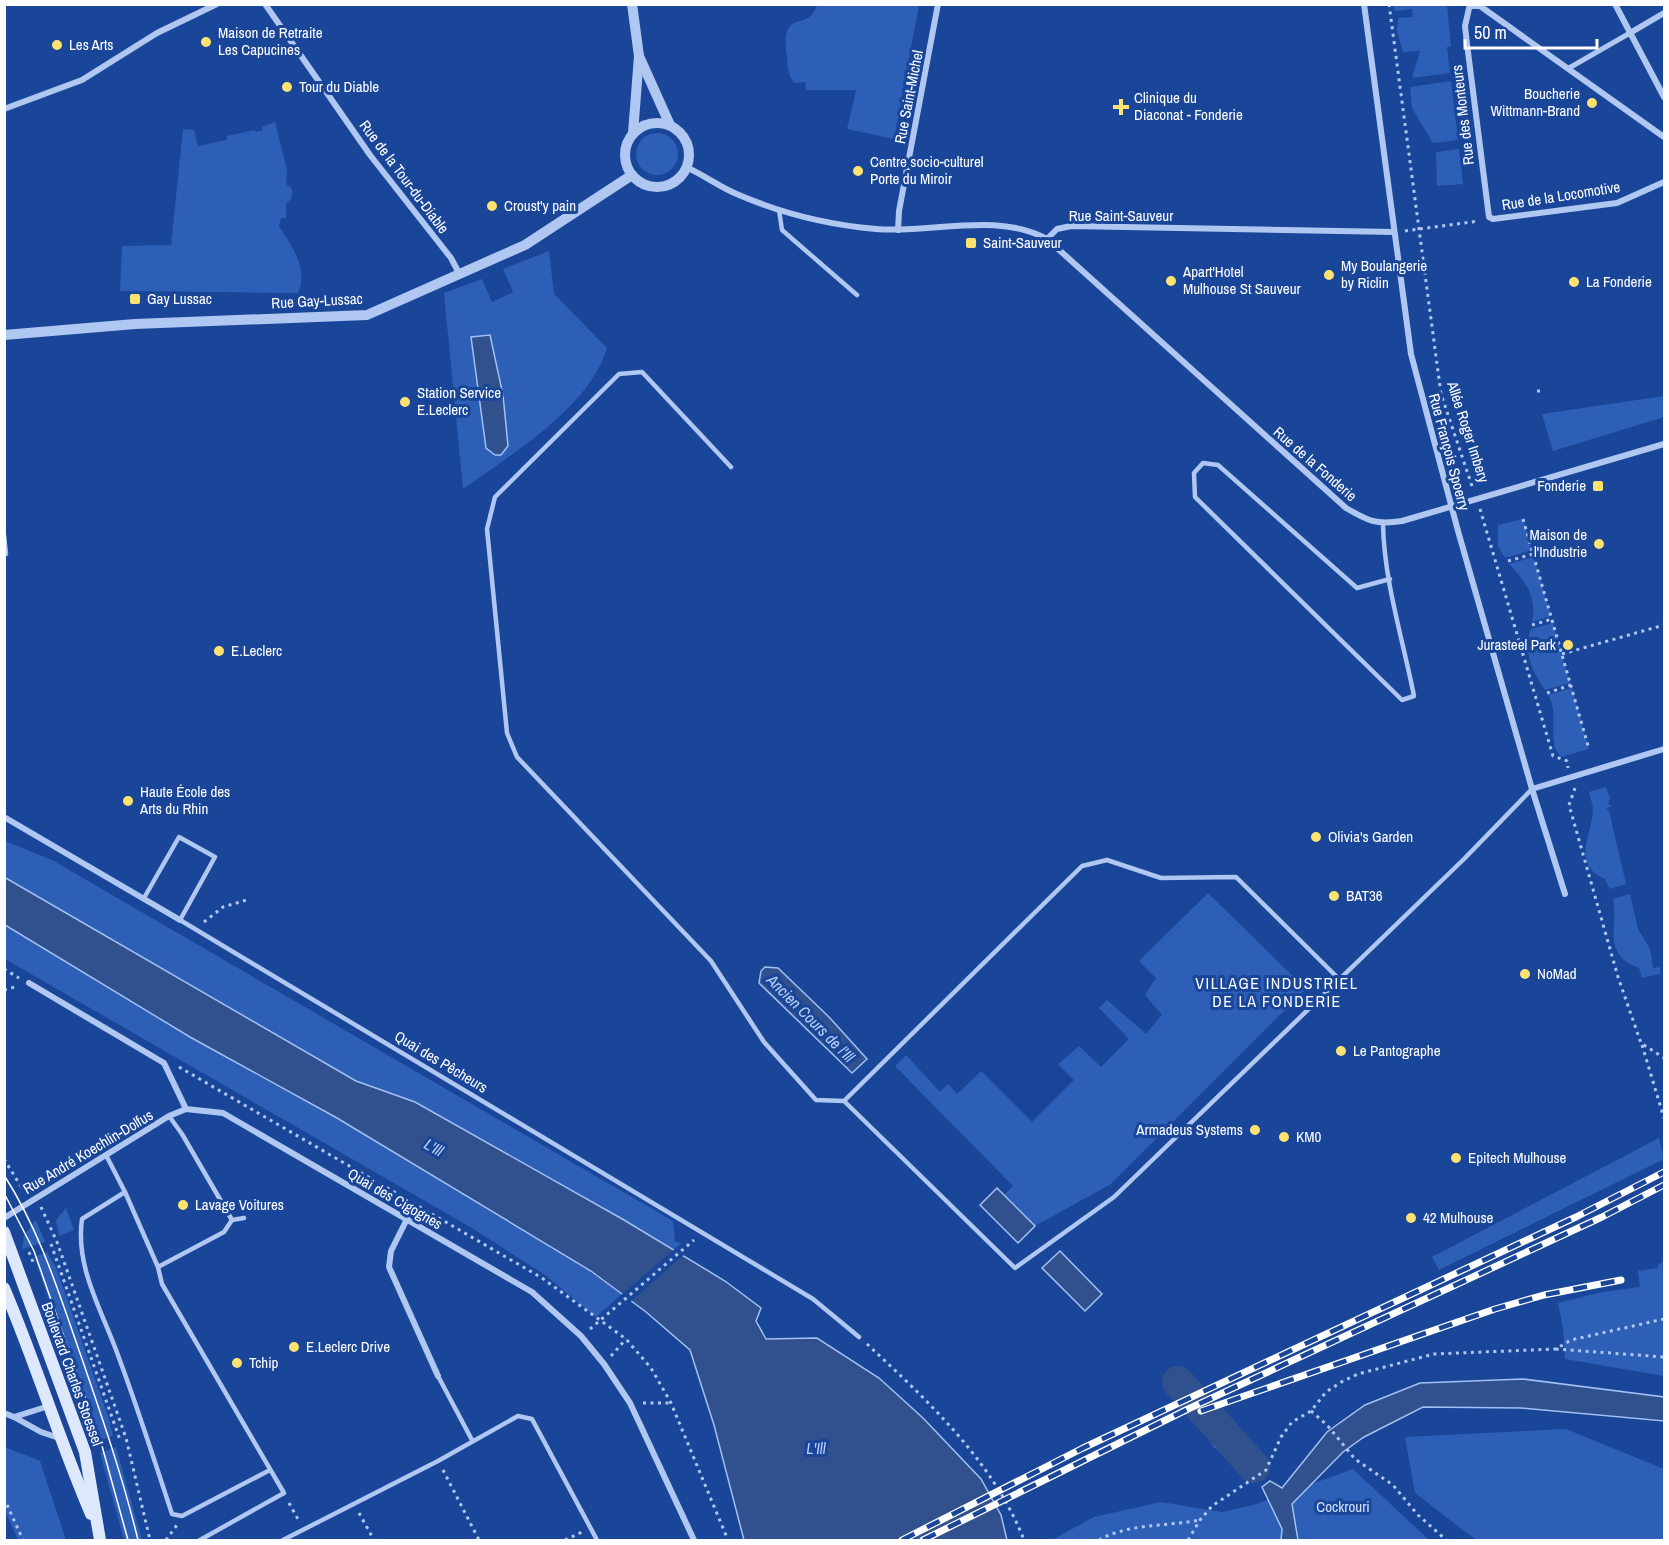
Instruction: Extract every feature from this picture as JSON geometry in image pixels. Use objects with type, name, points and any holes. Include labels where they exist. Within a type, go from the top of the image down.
[{"type":"main road","name":"Boulevard Charles Stoessel","points":[[4,1232],[85,1452],[99,1535]]},
{"type":"main road","name":"Boulevard Charles Stoessel","points":[[4,1288],[99,1535]]},
{"type":"street","points":[[4,109],[82,80],[157,33],[218,4]]},
{"type":"street","name":"Rue de la Tour-du-Diable","points":[[265,4],[370,155],[451,258],[460,276]]},
{"type":"street","points":[[632,4],[639,56],[633,133],[625,154],[632,175],[650,186],[672,183],[686,166],[689,154],[680,132],[670,125],[650,123],[633,133]]},
{"type":"street","name":"Rue Saint-Michel","points":[[898,230],[899,211],[938,4]]},
{"type":"street","name":"Rue François Spoerry","points":[[1364,4],[1411,354],[1451,507],[1532,789],[1565,894]]},
{"type":"street","points":[[1615,4],[1665,97]]},
{"type":"street","points":[[1470,5],[1480,6],[1665,137]]},
{"type":"street","name":"Rue des Monteurs","points":[[1470,5],[1465,26],[1485,205],[1487,214],[1493,219]]},
{"type":"street","points":[[1569,68],[1665,13]]},
{"type":"street","points":[[639,56],[670,125]]},
{"type":"street","points":[[686,166],[736,194],[779,209],[847,225],[898,230],[1011,226],[1033,231],[1047,239]]},
{"type":"street","name":"Rue Gay-Lussac","points":[[4,336],[135,324],[367,315],[460,276],[525,245],[632,175]]},
{"type":"street","name":"Rue de la Locomotive","points":[[1493,219],[1617,203],[1665,183]]},
{"type":"street","name":"Rue Saint-Sauveur","points":[[1047,239],[1057,229],[1071,226],[1394,232]]},
{"type":"street","name":"Rue de la Fonderie","points":[[1047,239],[1346,508],[1368,521],[1383,524]]},
{"type":"street","points":[[1383,524],[1451,507],[1665,444]]},
{"type":"street","points":[[1532,789],[1665,748]]},
{"type":"street","name":"Quai des Pêcheurs","points":[[4,817],[180,920]]},
{"type":"street","points":[[29,983],[164,1063],[186,1109]]},
{"type":"street","name":"Rue André Koechlin-Dolfus","points":[[4,1218],[107,1157],[169,1116],[186,1109]]},
{"type":"street","name":"Quai des Cigognes","points":[[186,1109],[223,1113],[532,1292],[581,1336],[604,1364],[630,1403],[694,1540]]},
{"type":"street","points":[[407,1220],[391,1251],[389,1267],[438,1376]]},
{"type":"street","points":[[14,1417],[50,1406]]},
{"type":"street","points":[[4,1413],[41,1432],[60,1438]]},
{"type":"lane","points":[[779,209],[782,230],[858,295]]},
{"type":"lane","points":[[731,467],[642,372],[619,374],[495,497],[487,529],[507,733],[518,758],[711,961],[764,1042],[816,1100],[844,1101],[1015,1268],[1114,1197],[1464,860],[1532,789]]},
{"type":"lane","points":[[1383,524],[1383,554],[1390,579],[1414,696],[1402,700],[1195,497],[1194,473],[1203,463],[1218,465],[1357,588],[1390,579]]},
{"type":"lane","points":[[4,535],[6,554]]},
{"type":"lane","points":[[144,898],[179,837],[215,857],[180,920]]},
{"type":"lane","points":[[844,1101],[1082,866],[1107,860],[1161,878],[1236,877],[1339,980]]},
{"type":"lane","name":"Quai des Pêcheurs","points":[[180,920],[813,1299],[859,1337]]},
{"type":"lane","points":[[169,1116],[232,1220]]},
{"type":"lane","points":[[107,1157],[158,1267],[162,1284],[284,1493],[200,1540]]},
{"type":"lane","points":[[125,1192],[82,1219],[80,1233],[84,1270],[118,1356],[172,1514],[182,1516],[270,1470]]},
{"type":"lane","points":[[158,1267],[224,1232],[232,1220],[244,1218]]},
{"type":"lane","points":[[438,1376],[472,1440]]},
{"type":"lane","points":[[283,1540],[438,1461],[518,1416],[532,1419],[597,1540]]},
{"type":"path","name":"Allée Roger Imbery","points":[[1389,4],[1441,393],[1477,499],[1553,756],[1566,761],[1571,777]]},
{"type":"path","points":[[1394,232],[1493,219]]},
{"type":"path","points":[[1523,519],[1589,749]]},
{"type":"path","points":[[1508,561],[1533,554]]},
{"type":"path","points":[[1532,625],[1552,619]]},
{"type":"path","points":[[1562,654],[1665,625]]},
{"type":"path","points":[[1547,693],[1571,686]]},
{"type":"path","points":[[1571,777],[1576,790],[1569,805],[1618,977],[1665,1118]]},
{"type":"path","points":[[198,931],[203,922],[223,907],[250,899]]},
{"type":"path","points":[[4,969],[29,983]]},
{"type":"path","points":[[1641,1043],[1665,1058]]},
{"type":"path","points":[[164,1063],[181,1068],[468,1233],[543,1278],[626,1339],[651,1368],[671,1403],[728,1540]]},
{"type":"path","points":[[4,1159],[20,1185],[36,1198],[57,1242],[126,1438],[150,1540]]},
{"type":"path","points":[[600,1320],[694,1241]]},
{"type":"path","points":[[51,1244],[120,1440]]},
{"type":"path","points":[[1556,1349],[1571,1340],[1665,1319]]},
{"type":"path","points":[[859,1337],[929,1402],[960,1438],[994,1485],[1024,1540]]},
{"type":"path","points":[[604,1364],[626,1339]]},
{"type":"path","points":[[1188,1540],[1200,1520],[1224,1496],[1266,1470],[1281,1437],[1292,1422],[1311,1411],[1326,1392],[1343,1381],[1417,1357],[1434,1354],[1556,1349],[1665,1357]]},
{"type":"path","points":[[630,1403],[671,1403]]},
{"type":"path","points":[[1311,1411],[1327,1425],[1355,1459],[1394,1485],[1418,1515],[1446,1540]]},
{"type":"path","points":[[126,1438],[132,1436]]},
{"type":"path","points":[[438,1461],[479,1540]]},
{"type":"path","points":[[284,1493],[304,1530]]},
{"type":"path","points":[[4,1498],[23,1540]]},
{"type":"path","points":[[355,1504],[374,1540]]},
{"type":"path","points":[[1099,1540],[1141,1525],[1171,1526],[1200,1520]]},
{"type":"path","points":[[565,1540],[590,1528]]},
{"type":"green space","points":[[817,5],[919,5],[894,139],[847,129],[856,90],[806,90],[805,82],[795,83],[791,77],[788,67],[787,31],[791,25],[808,18]]},
{"type":"green space","points":[[1393,5],[1447,5],[1451,46],[1447,47],[1450,73],[1412,78],[1420,51],[1403,52],[1397,31],[1398,18],[1413,17],[1412,9],[1395,11]]},
{"type":"green space","points":[[1451,81],[1458,140],[1433,143],[1412,108],[1410,87]]},
{"type":"green space","points":[[275,122],[287,170],[286,184],[292,189],[292,198],[286,204],[286,218],[281,218],[279,226],[300,266],[301,284],[298,293],[120,291],[122,246],[171,245],[183,129],[194,130],[198,146],[227,140],[227,136],[263,130],[262,127]]},
{"type":"green space","points":[[657,133],[672,139],[678,154],[672,169],[657,175],[642,169],[636,154],[642,139]]},
{"type":"green space","points":[[1459,149],[1463,184],[1437,186],[1436,152]]},
{"type":"green space","points":[[549,251],[554,294],[607,348],[598,370],[566,410],[525,445],[463,489],[444,293],[482,279],[492,302],[513,292],[503,269]]},
{"type":"green space","points":[[1664,396],[1664,417],[1553,451],[1542,414]]},
{"type":"green space","points":[[1523,519],[1532,550],[1505,558],[1498,546],[1498,525]]},
{"type":"green space","points":[[1534,557],[1551,616],[1532,622],[1533,604],[1529,590],[1509,564]]},
{"type":"green space","points":[[1553,623],[1570,683],[1545,690],[1536,677],[1528,653],[1528,645],[1531,629]]},
{"type":"green space","points":[[1572,688],[1589,749],[1561,757],[1554,744],[1553,710],[1548,695]]},
{"type":"green space","points":[[1606,787],[1610,798],[1608,804],[1613,806],[1606,808],[1609,811],[1626,884],[1610,889],[1605,879],[1595,873],[1589,865],[1586,857],[1593,810],[1589,792]]},
{"type":"green space","points":[[5,841],[52,860],[673,1221],[675,1241],[681,1244],[673,1250],[415,1102],[356,1081],[5,877]]},
{"type":"green space","points":[[1208,893],[1306,989],[1111,1184],[1035,1226],[1004,1195],[1013,1186],[895,1066],[906,1055],[940,1092],[948,1084],[957,1094],[981,1071],[1032,1122],[1074,1080],[1058,1064],[1079,1046],[1101,1067],[1129,1039],[1099,1008],[1107,1000],[1146,1034],[1162,1015],[1145,995],[1156,978],[1139,961]]},
{"type":"green space","points":[[1630,894],[1638,929],[1650,949],[1653,968],[1660,967],[1660,974],[1642,978],[1639,968],[1627,962],[1616,947],[1613,899]]},
{"type":"green space","points":[[4,925],[190,1037],[337,1118],[591,1271],[622,1294],[596,1317],[545,1275],[472,1228],[5,959]]},
{"type":"green space","points":[[1659,1138],[1664,1159],[1439,1270],[1432,1257]]},
{"type":"green space","points":[[66,1208],[74,1230],[59,1236],[56,1220]]},
{"type":"green space","points":[[36,1220],[45,1242],[22,1249],[24,1235]]},
{"type":"green space","points":[[47,1252],[57,1270],[109,1419],[113,1436],[98,1441],[34,1257]]},
{"type":"green space","points":[[1664,1262],[1664,1376],[1565,1359],[1563,1328],[1558,1303],[1602,1292],[1640,1287],[1638,1271],[1658,1268],[1658,1264]]},
{"type":"green space","points":[[1566,1429],[1664,1469],[1664,1540],[1476,1540],[1415,1493],[1405,1437]]},
{"type":"green space","points":[[5,1447],[40,1461],[66,1540],[18,1540],[5,1511]]},
{"type":"green space","points":[[116,1447],[142,1540],[124,1540],[100,1453]]},
{"type":"green space","name":"Cockrouri","points":[[1353,1469],[1429,1540],[1052,1540],[1094,1517],[1161,1502],[1222,1512],[1253,1505]]},
{"type":"water","points":[[490,335],[503,395],[508,446],[501,455],[495,455],[486,448],[471,337]]},
{"type":"water","name":"L'Ill","points":[[4,877],[356,1081],[415,1102],[624,1220],[725,1281],[761,1308],[756,1321],[766,1339],[817,1338],[879,1378],[923,1418],[981,1479],[1001,1515],[1007,1540],[744,1540],[714,1425],[690,1350],[646,1312],[591,1271],[337,1118],[190,1037],[5,925]]},
{"type":"water","points":[[765,967],[778,968],[829,1017],[867,1059],[852,1073],[759,983],[761,971]]},
{"type":"water","points":[[997,1188],[1035,1226],[1018,1243],[980,1205]]},
{"type":"water","points":[[1060,1251],[1102,1294],[1085,1311],[1042,1268]]},
{"type":"water","points":[[1523,1379],[1664,1397],[1664,1421],[1521,1408],[1423,1407],[1364,1437],[1343,1452],[1292,1504],[1298,1540],[1281,1540],[1282,1529],[1262,1487],[1270,1481],[1282,1488],[1327,1432],[1365,1405],[1420,1383]]},
{"type":"water","points":[[1221,1419],[1256,1464],[1251,1470],[1215,1447],[1203,1428]]},
{"type":"pier","points":[[676,1248],[685,1254],[629,1303],[620,1296]]},
{"type":"waterway","name":"Ancien Cours de l'Ill","points":[[1178,1382],[1254,1467]]},
{"type":"tram line","points":[[4,1175],[28,1218],[56,1286],[112,1448],[138,1540]]},
{"type":"tram line","points":[[4,1193],[34,1251],[102,1446],[128,1540]]},
{"type":"railway","points":[[902,1540],[1083,1448],[1576,1217],[1664,1172]]},
{"type":"railway","points":[[923,1540],[1188,1409],[1602,1217],[1664,1185]]},
{"type":"railway","points":[[1201,1411],[1495,1309],[1544,1295],[1621,1280]]},
{"type":"place","name":"Maison de Retraite Les Capucines","points":[[206,42]]},
{"type":"place","name":"Les Arts","points":[[57,45]]},
{"type":"place","name":"Tour du Diable","points":[[287,87]]},
{"type":"place","name":"Boucherie Wittmann-Brand","points":[[1592,103]]},
{"type":"place","name":"Clinique du Diaconat - Fonderie","points":[[1121,107]]},
{"type":"place","name":"Centre socio-culturel Porte du Miroir","points":[[858,171]]},
{"type":"place","name":"Croust'y pain","points":[[492,206]]},
{"type":"place","name":"Saint-Sauveur","points":[[971,243]]},
{"type":"place","name":"My Boulangerie by Riclin","points":[[1329,275]]},
{"type":"place","name":"Apart'Hotel Mulhouse St Sauveur","points":[[1171,281]]},
{"type":"place","name":"La Fonderie","points":[[1574,282]]},
{"type":"place","name":"Gay Lussac","points":[[135,299]]},
{"type":"place","name":"Station Service E.Leclerc","points":[[405,402]]},
{"type":"place","name":"Fonderie","points":[[1598,486]]},
{"type":"place","name":"Maison de l'Industrie","points":[[1599,544]]},
{"type":"place","name":"Jurasteel Park","points":[[1568,645]]},
{"type":"place","name":"E.Leclerc","points":[[219,651]]},
{"type":"place","name":"Haute École des Arts du Rhin","points":[[128,801]]},
{"type":"place","name":"Olivia's Garden","points":[[1316,837]]},
{"type":"place","name":"BAT36","points":[[1334,896]]},
{"type":"place","name":"NoMad","points":[[1525,974]]},
{"type":"place","name":"Le Pantographe","points":[[1341,1051]]},
{"type":"place","name":"Armadeus Systems","points":[[1255,1130]]},
{"type":"place","name":"KM0","points":[[1284,1137]]},
{"type":"place","name":"Epitech Mulhouse","points":[[1456,1158]]},
{"type":"place","name":"Lavage Voitures","points":[[183,1205]]},
{"type":"place","name":"42 Mulhouse","points":[[1411,1218]]},
{"type":"place","name":"E.Leclerc Drive","points":[[294,1347]]},
{"type":"place","name":"Tchip","points":[[237,1363]]},
{"type":"district","name":"VILLAGE INDUSTRIEL DE LA FONDERIE","points":[[1277,992]]}]
